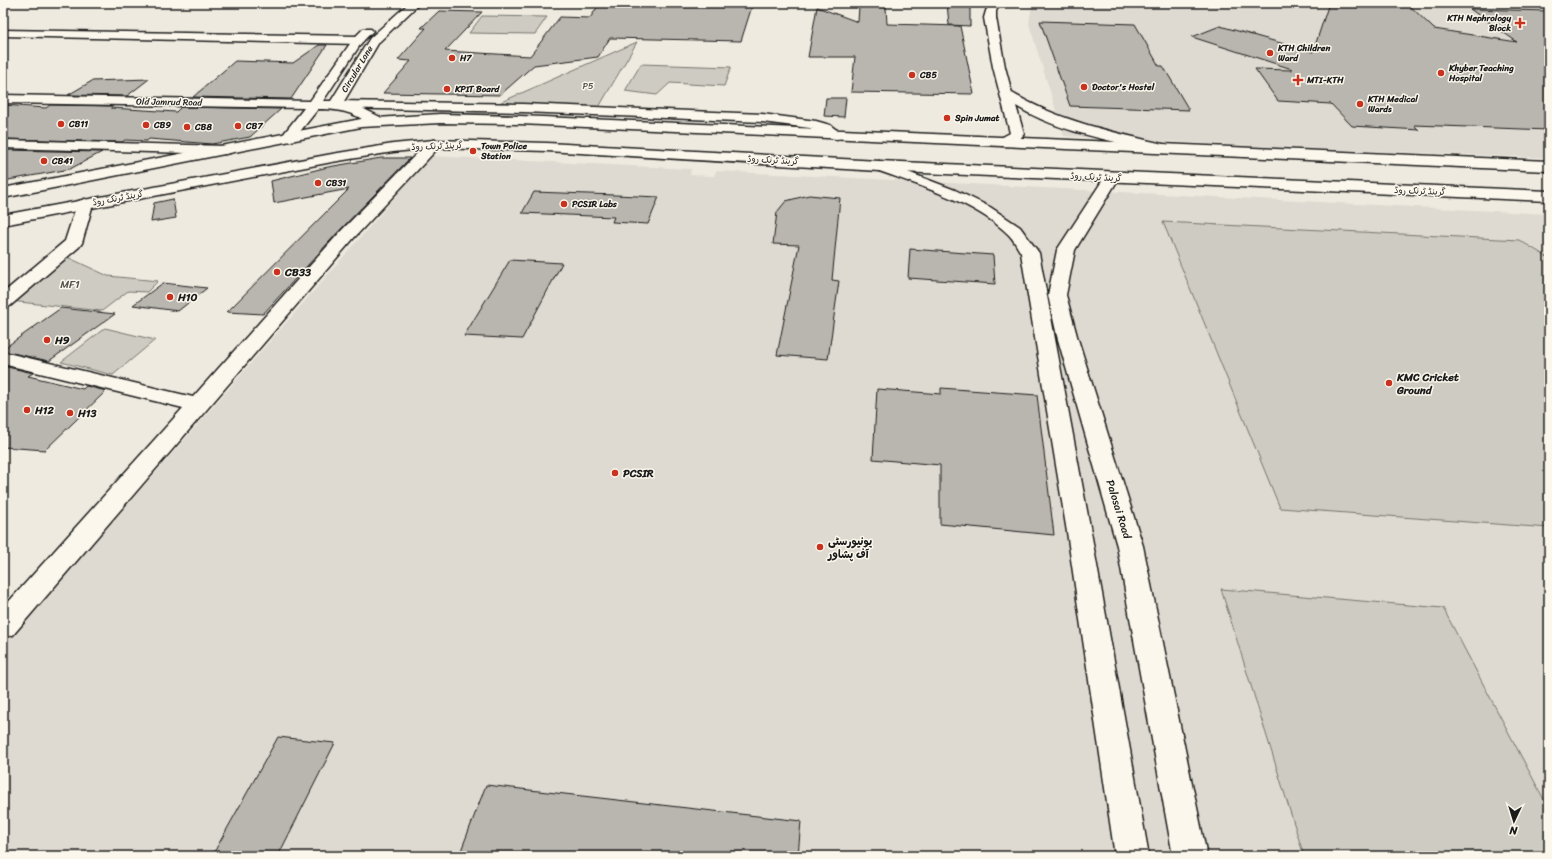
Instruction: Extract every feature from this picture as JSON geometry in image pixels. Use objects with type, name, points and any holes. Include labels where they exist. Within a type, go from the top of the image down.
[{"type":"main road","points":[[106,200],[296,140],[313,105],[358,40],[400,3]]},
{"type":"main road","name":"Circular Lane","points":[[364,128],[335,106],[374,40],[415,3]]},
{"type":"main road","points":[[995,3],[991,11],[990,18],[999,67],[1017,134],[1012,139],[1004,142]]},
{"type":"main road","points":[[3,33],[358,40]]},
{"type":"main road","points":[[1007,95],[1028,108],[1056,120],[1100,133],[1162,148]]},
{"type":"main road","name":"Old Jamrud Road","points":[[3,99],[335,106]]},
{"type":"main road","points":[[335,106],[524,108],[762,118],[810,124],[825,128],[836,135]]},
{"type":"main road","points":[[3,193],[225,150],[296,140],[364,128],[480,119],[1549,166]]},
{"type":"main road","points":[[364,128],[393,148]]},
{"type":"main road","points":[[3,199],[264,148],[296,140]]},
{"type":"main road","points":[[3,144],[225,150]]},
{"type":"main road","points":[[6,620],[347,235],[434,144]]},
{"type":"main road","name":"گرینڈ ٹرنک روڈ","points":[[3,220],[332,158],[393,148],[434,144],[547,147],[1111,178],[1549,196]]},
{"type":"main road","points":[[879,166],[927,183],[968,201],[1001,221],[1015,232],[1030,253],[1055,335],[1079,532],[1132,856]]},
{"type":"main road","name":"Palosai Road","points":[[1111,178],[1066,250],[1058,295],[1055,335],[1130,546],[1190,856]]},
{"type":"main road","points":[[3,302],[73,243],[85,204]]},
{"type":"main road","points":[[3,358],[198,405]]},
{"type":"shaded area","name":"MTI-KTH","points":[[1032,3],[1410,3],[1549,7],[1549,158],[1268,147],[1064,136],[1029,24]]},
{"type":"shaded area","name":"یونیورسٹی آف پشاور","points":[[431,156],[691,169],[690,175],[714,176],[716,171],[1549,214],[1549,856],[3,856],[3,646]]},
{"type":"green space","points":[[482,16],[547,17],[535,34],[469,33]]},
{"type":"green space","name":"P5","points":[[637,42],[599,107],[499,103]]},
{"type":"green space","points":[[641,64],[731,67],[724,86],[670,83],[657,95],[625,91]]},
{"type":"green space","name":"KMC Cricket Ground","points":[[1163,222],[1519,240],[1549,258],[1549,528],[1280,508]]},
{"type":"green space","name":"MF1","points":[[65,256],[108,276],[158,281],[147,292],[128,291],[102,311],[10,301]]},
{"type":"green space","points":[[105,328],[155,340],[113,375],[61,362]]},
{"type":"green space","points":[[1221,589],[1443,608],[1549,809],[1549,856],[1304,856]]},
{"type":"building","points":[[600,3],[753,3],[741,41],[610,38],[598,57],[534,65],[500,95],[383,93],[411,61],[398,60],[426,28],[421,28],[439,11],[482,12],[445,51],[530,56],[560,17],[590,18]]},
{"type":"building","points":[[947,3],[970,3],[970,26],[949,25]]},
{"type":"building","points":[[1329,3],[1407,3],[1434,29],[1517,42],[1470,9],[1549,11],[1549,130],[1414,125],[1419,130],[1352,126],[1331,104],[1278,101],[1255,69],[1292,69],[1192,37],[1220,26],[1313,52]]},
{"type":"building","points":[[859,6],[886,7],[887,24],[960,26],[974,94],[851,92],[855,57],[808,57],[817,7],[858,22]]},
{"type":"building","points":[[1040,21],[1135,24],[1159,66],[1163,66],[1189,110],[1070,106]]},
{"type":"building","points":[[319,45],[327,45],[291,99],[193,97],[235,61],[293,63]]},
{"type":"building","points":[[149,79],[127,96],[68,95],[92,81]]},
{"type":"building","points":[[826,98],[846,98],[844,117],[824,116]]},
{"type":"building","points":[[3,105],[46,108],[50,105],[113,106],[111,108],[176,112],[181,107],[281,109],[250,137],[212,144],[149,139],[147,141],[125,140],[122,142],[3,139]]},
{"type":"building","name":"CB41","points":[[3,150],[102,152],[70,169],[3,181]]},
{"type":"building","points":[[381,158],[410,158],[340,230],[263,314],[227,312],[349,189],[274,203],[271,181],[328,167]]},
{"type":"building","points":[[534,192],[659,197],[648,224],[612,222],[614,217],[522,213]]},
{"type":"building","points":[[809,195],[840,198],[832,280],[839,281],[828,359],[777,355],[799,245],[773,244],[777,212],[786,201]]},
{"type":"building","points":[[173,199],[176,218],[151,222],[154,203]]},
{"type":"building","points":[[910,249],[993,255],[995,284],[908,278]]},
{"type":"building","points":[[510,260],[562,263],[522,339],[464,336]]},
{"type":"building","name":"H10","points":[[163,283],[207,288],[178,311],[133,305]]},
{"type":"building","name":"H9","points":[[61,308],[115,314],[49,361],[3,351],[3,349]]},
{"type":"building","points":[[3,366],[33,373],[28,376],[83,389],[86,386],[106,391],[45,450],[3,447]]},
{"type":"building","points":[[941,388],[1037,395],[1054,535],[940,524],[940,465],[873,459],[877,389],[941,394]]},
{"type":"building","points":[[278,737],[335,743],[278,856],[212,856]]},
{"type":"building","points":[[486,785],[801,821],[798,856],[459,856]]},
{"type":"place","name":"KTH Nephrology Block","points":[[1520,23]]},
{"type":"place","name":"KTH Children Ward","points":[[1270,53]]},
{"type":"place","name":"H7","points":[[452,58]]},
{"type":"place","name":"Khyber Teaching Hospital","points":[[1441,73]]},
{"type":"place","name":"CB5","points":[[912,75]]},
{"type":"place","name":"MTI-KTH","points":[[1298,80]]},
{"type":"place","name":"Doctor's Hostel","points":[[1084,87]]},
{"type":"place","name":"KPIT Board","points":[[447,89]]},
{"type":"place","name":"KTH Medical Wards","points":[[1360,104]]},
{"type":"place","name":"Spin Jumat","points":[[947,118]]},
{"type":"place","name":"CB11","points":[[61,124]]},
{"type":"place","name":"CB9","points":[[146,125]]},
{"type":"place","name":"CB7","points":[[238,126]]},
{"type":"place","name":"CB8","points":[[187,127]]},
{"type":"place","name":"Town Police Station","points":[[473,151]]},
{"type":"place","name":"CB41","points":[[44,161]]},
{"type":"place","name":"CB31","points":[[318,183]]},
{"type":"place","name":"PCSIR Labs","points":[[564,204]]},
{"type":"place","name":"CB33","points":[[277,272]]},
{"type":"place","name":"H10","points":[[170,297]]},
{"type":"place","name":"H9","points":[[47,340]]},
{"type":"place","name":"KMC Cricket Ground","points":[[1389,383]]},
{"type":"place","name":"H12","points":[[27,410]]},
{"type":"place","name":"H13","points":[[70,413]]},
{"type":"place","name":"PCSIR","points":[[615,473]]},
{"type":"place","name":"یونیورسٹی آف پشاور","points":[[820,547]]}]
